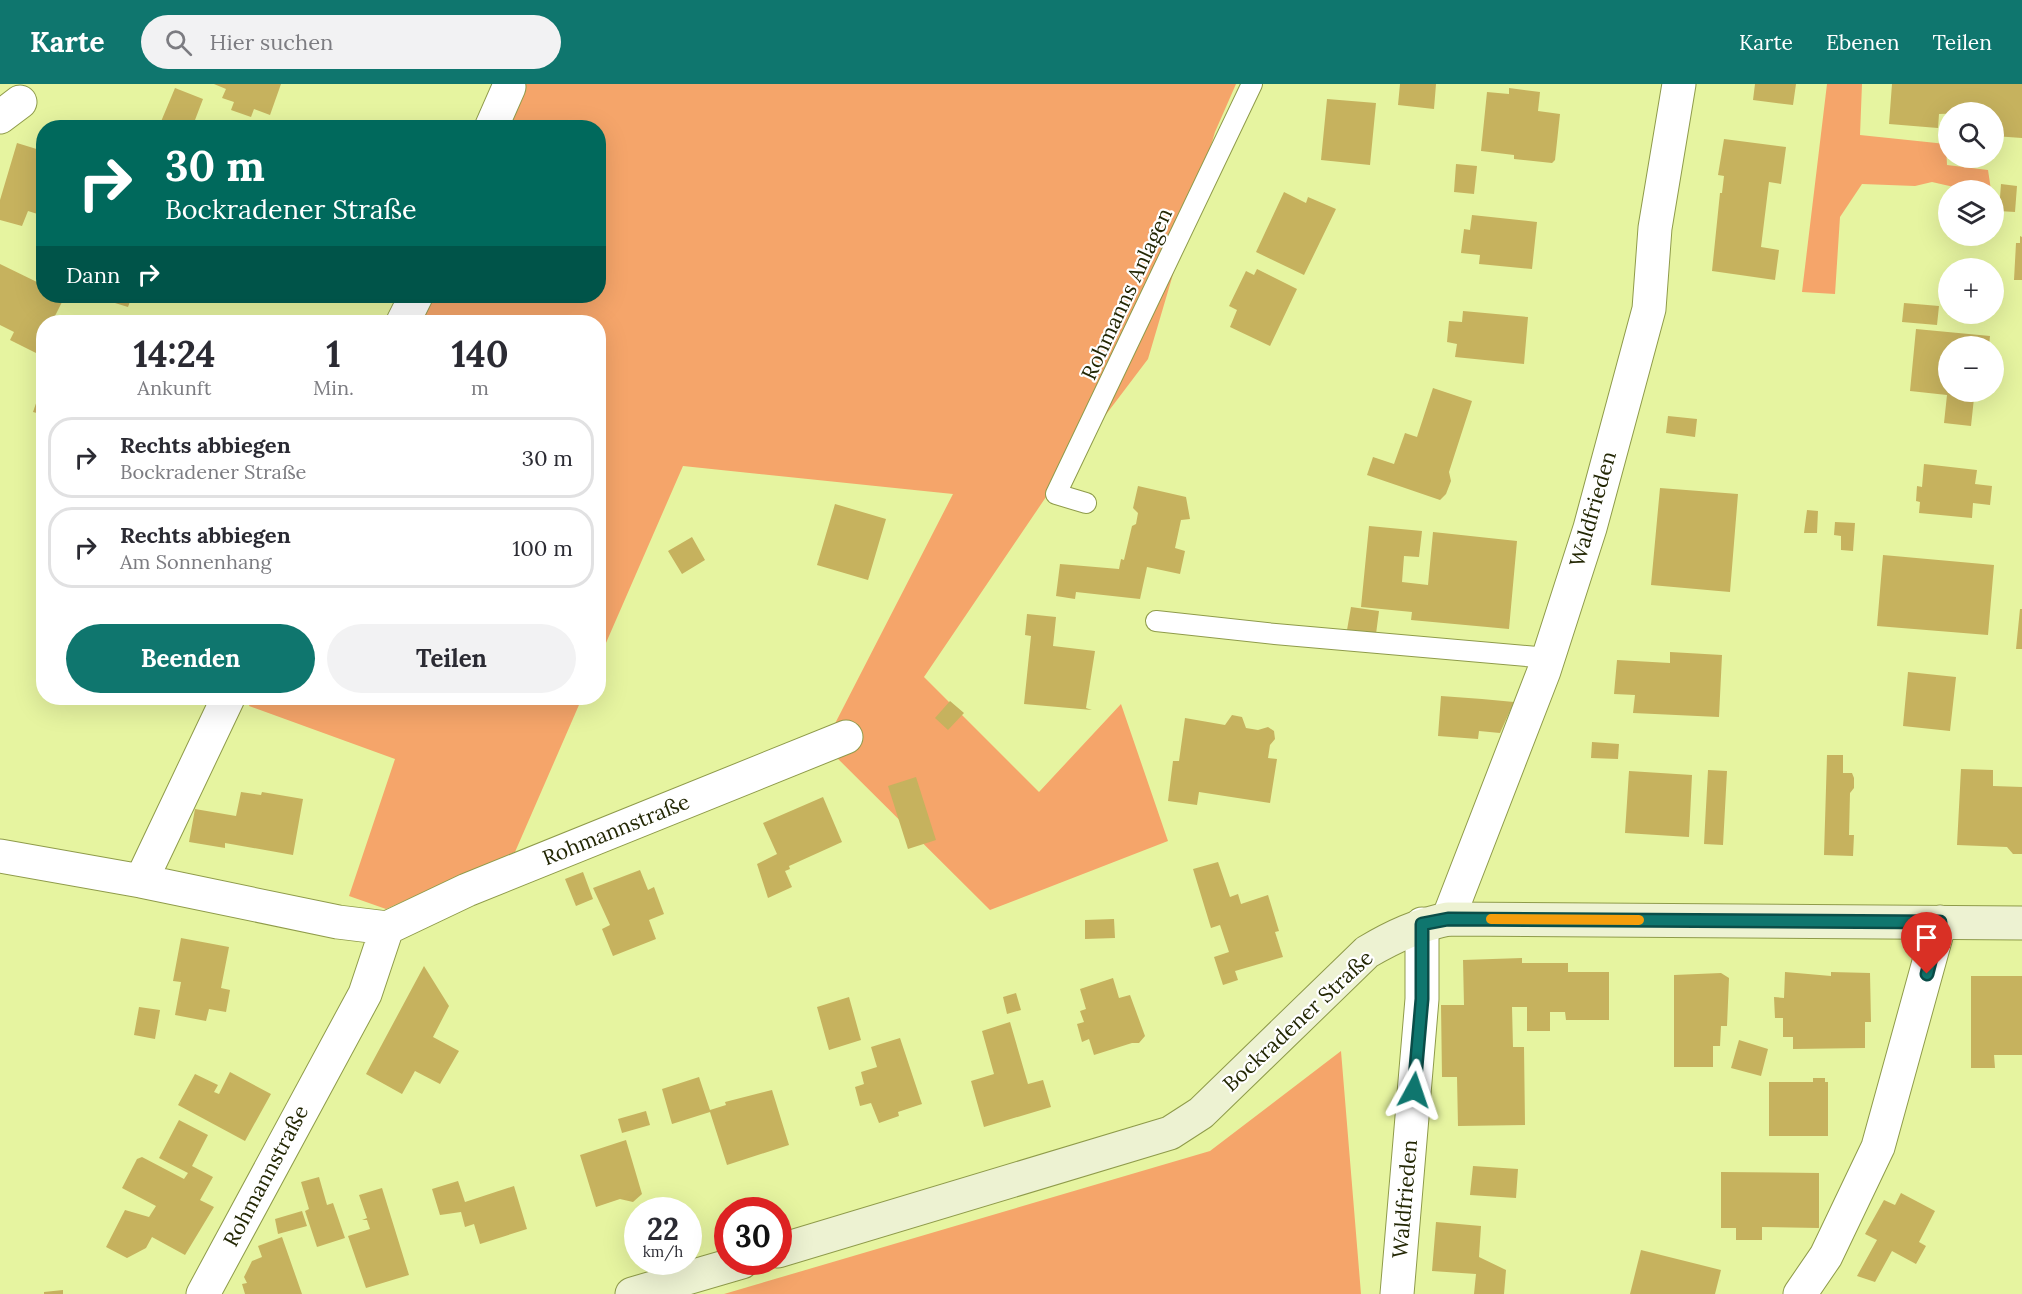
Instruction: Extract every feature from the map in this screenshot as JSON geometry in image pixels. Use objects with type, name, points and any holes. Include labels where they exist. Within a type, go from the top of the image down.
[{"type":"street","name":"Waldfrieden","points":[[1397,1294],[1422,999],[1435,921],[1548,657],[1590,528],[1649,309],[1655,228],[1679,84]]},
{"type":"street","points":[[495,120],[509,87]]},
{"type":"street","points":[[141,881],[225,705]]},
{"type":"street","name":"Rohmannstraße","points":[[203,1294],[365,994],[387,927],[467,890],[846,737]]},
{"type":"street","points":[[0,856],[141,881],[338,922],[387,927]]},
{"type":"street","name":"Bockradener Straße","points":[[792,1247],[1170,1133],[1201,1113],[1367,952],[1394,936],[1435,921],[2022,923]]},
{"type":"street","points":[[1800,1294],[1826,1256],[1878,1147],[1940,922]]},
{"type":"street","points":[[632,1294],[714,1270]]},
{"type":"lane","name":"Rohmanns Anlagen","points":[[1086,503],[1056,494],[1252,84]]},
{"type":"lane","points":[[1156,621],[1548,657]]},
{"type":"shaded area","points":[[526,84],[1236,84],[1215,132],[1148,359],[1067,466],[924,677],[1039,792],[1121,704],[1168,841],[990,910],[824,745],[953,494],[683,466],[606,643],[606,315],[423,315],[429,303],[606,303],[606,120],[509,120]]},
{"type":"shaded area","points":[[1827,84],[1862,84],[1860,135],[1938,143],[1938,168],[1988,170],[1990,180],[1938,180],[1938,183],[1932,182],[1915,186],[1862,184],[1840,217],[1835,294],[1802,292]]},
{"type":"shaded area","points":[[579,705],[515,852],[386,909],[349,896],[395,759],[249,706]]},
{"type":"shaded area","points":[[1341,1051],[1361,1294],[724,1294],[792,1275],[1210,1151]]},
{"type":"building","points":[[214,84],[281,84],[270,115],[254,109],[251,117],[231,110],[234,102],[222,98],[226,89]]},
{"type":"building","points":[[1400,84],[1436,84],[1434,109],[1398,105]]},
{"type":"building","points":[[1755,84],[1796,84],[1793,105],[1753,100]]},
{"type":"building","points":[[1892,84],[2022,84],[2022,138],[2004,137],[2004,102],[1938,102],[1938,128],[1889,124]]},
{"type":"building","points":[[175,88],[203,99],[195,120],[162,120]]},
{"type":"building","points":[[1509,88],[1540,92],[1538,111],[1560,114],[1555,160],[1552,163],[1514,159],[1514,155],[1481,151],[1487,92],[1509,94]]},
{"type":"building","points":[[1327,99],[1376,103],[1370,165],[1321,160]]},
{"type":"building","points":[[1724,139],[1786,147],[1781,184],[1769,182],[1761,247],[1779,250],[1775,280],[1712,271],[1720,193],[1722,193],[1724,176],[1718,175]]},
{"type":"building","points":[[17,143],[36,149],[36,214],[28,211],[22,226],[0,220],[0,200]]},
{"type":"building","points":[[1456,164],[1477,166],[1474,194],[1454,192]]},
{"type":"building","points":[[2004,184],[2017,186],[2015,212],[2004,211]]},
{"type":"building","points":[[1284,192],[1306,203],[1308,197],[1336,209],[1304,275],[1256,252]]},
{"type":"building","points":[[1472,215],[1537,222],[1532,269],[1479,264],[1480,255],[1461,253],[1464,229],[1470,230]]},
{"type":"building","points":[[2020,236],[2022,237],[2022,280],[2014,280],[2016,243],[2020,243]]},
{"type":"building","points":[[0,264],[36,282],[36,303],[62,303],[56,315],[36,315],[36,353],[10,340],[14,332],[0,325]]},
{"type":"building","points":[[1257,269],[1297,289],[1270,346],[1230,327],[1237,310],[1229,306],[1246,271],[1254,275]]},
{"type":"building","points":[[115,303],[129,303],[128,307]]},
{"type":"building","points":[[1904,303],[1938,306],[1937,325],[1902,322]]},
{"type":"building","points":[[1463,311],[1528,317],[1524,364],[1455,357],[1457,344],[1447,342],[1449,321],[1462,322]]},
{"type":"building","points":[[1916,329],[1990,336],[1938,336],[1938,394],[1910,391]]},
{"type":"building","points":[[1433,388],[1472,401],[1449,472],[1451,481],[1446,494],[1440,500],[1367,475],[1373,457],[1394,464],[1405,433],[1417,437]]},
{"type":"building","points":[[1946,402],[1974,402],[1971,426],[1944,423]]},
{"type":"building","points":[[1668,416],[1697,419],[1695,437],[1666,433]]},
{"type":"building","points":[[1924,464],[1977,470],[1975,484],[1992,486],[1990,505],[1973,503],[1972,518],[1919,513],[1920,502],[1916,501],[1917,486],[1922,487]]},
{"type":"building","points":[[1138,486],[1186,497],[1190,519],[1181,520],[1175,548],[1185,551],[1180,574],[1147,567],[1140,599],[1076,592],[1075,599],[1056,596],[1060,564],[1119,569],[1121,559],[1124,560],[1132,526],[1136,524],[1138,513],[1133,508]]},
{"type":"building","points":[[1660,488],[1738,494],[1730,592],[1651,585]]},
{"type":"building","points":[[835,504],[886,519],[868,580],[817,565]]},
{"type":"building","points":[[1807,510],[1818,511],[1817,533],[1804,533]]},
{"type":"building","points":[[1835,522],[1855,523],[1853,551],[1841,550],[1841,536],[1834,535]]},
{"type":"building","points":[[1369,526],[1422,531],[1419,557],[1404,556],[1402,582],[1428,585],[1433,532],[1517,541],[1509,629],[1411,620],[1412,612],[1361,607]]},
{"type":"building","points":[[692,537],[705,560],[682,574],[668,551]]},
{"type":"building","points":[[1883,555],[1994,565],[1988,635],[1877,626]]},
{"type":"building","points":[[1351,607],[1379,611],[1376,634],[1347,630]]},
{"type":"building","points":[[2020,609],[2022,609],[2022,649],[2016,649]]},
{"type":"building","points":[[1027,614],[1056,617],[1053,646],[1095,651],[1086,708],[1092,710],[1024,704],[1031,636],[1025,635]]},
{"type":"building","points":[[1670,652],[1722,655],[1719,717],[1633,713],[1635,695],[1614,694],[1617,660],[1670,663]]},
{"type":"building","points":[[1908,672],[1956,677],[1950,731],[1903,726]]},
{"type":"building","points":[[1441,696],[1514,702],[1500,733],[1479,731],[1478,739],[1438,736]]},
{"type":"building","points":[[950,701],[964,713],[948,730],[935,718]]},
{"type":"building","points":[[1232,715],[1242,717],[1246,728],[1258,730],[1268,727],[1274,731],[1275,739],[1270,745],[1268,758],[1277,759],[1270,803],[1199,792],[1197,805],[1168,801],[1173,761],[1179,761],[1185,718],[1225,725]]},
{"type":"building","points":[[1592,742],[1619,744],[1618,759],[1591,758]]},
{"type":"building","points":[[1827,755],[1843,755],[1843,773],[1852,773],[1854,778],[1854,788],[1850,793],[1849,835],[1854,835],[1853,856],[1824,855]]},
{"type":"building","points":[[1961,769],[1993,770],[1993,786],[2022,787],[2022,854],[2013,854],[2007,847],[1957,845]]},
{"type":"building","points":[[1708,770],[1727,771],[1723,845],[1704,844]]},
{"type":"building","points":[[1629,771],[1692,775],[1689,837],[1625,833]]},
{"type":"building","points":[[916,777],[936,840],[908,849],[888,786]]},
{"type":"building","points":[[241,792],[261,795],[262,792],[303,799],[293,855],[225,843],[225,848],[189,842],[195,809],[236,816]]},
{"type":"building","points":[[823,797],[842,842],[789,866],[790,869],[785,871],[792,887],[768,898],[757,864],[777,854],[763,823]]},
{"type":"building","points":[[1218,862],[1230,897],[1238,894],[1241,904],[1268,895],[1279,931],[1275,932],[1283,957],[1235,971],[1238,980],[1223,985],[1214,957],[1229,952],[1220,925],[1211,928],[1193,869]]},
{"type":"building","points":[[640,870],[648,890],[654,887],[664,914],[649,920],[656,939],[613,956],[602,929],[610,925],[593,888]]},
{"type":"building","points":[[583,872],[593,899],[576,906],[565,879]]},
{"type":"building","points":[[1114,919],[1115,938],[1085,939],[1085,920]]},
{"type":"building","points":[[181,938],[229,947],[221,988],[230,990],[226,1012],[209,1009],[206,1021],[175,1015],[181,982],[173,981]]},
{"type":"building","points":[[1522,958],[1522,963],[1568,963],[1568,972],[1609,972],[1609,1020],[1566,1020],[1565,1012],[1550,1012],[1550,1031],[1527,1031],[1527,1007],[1512,1007],[1513,1047],[1524,1047],[1525,1125],[1458,1126],[1457,1077],[1442,1077],[1441,1005],[1464,1005],[1463,960]]},
{"type":"building","points":[[424,966],[449,1006],[433,1037],[459,1051],[440,1084],[415,1071],[402,1094],[366,1074]]},
{"type":"building","points":[[1785,972],[1831,976],[1831,972],[1870,973],[1871,1022],[1865,1022],[1865,1048],[1793,1049],[1793,1037],[1783,1037],[1783,1018],[1775,1018],[1774,997],[1784,998]]},
{"type":"building","points":[[1721,973],[1729,978],[1727,1026],[1721,1026],[1720,1046],[1713,1046],[1713,1067],[1674,1067],[1674,975]]},
{"type":"building","points":[[1971,976],[2022,976],[2022,1055],[1994,1055],[1995,1068],[1971,1068]]},
{"type":"building","points":[[1113,978],[1119,998],[1130,995],[1145,1036],[1139,1043],[1132,1043],[1094,1055],[1089,1039],[1082,1042],[1077,1024],[1084,1022],[1080,1011],[1086,1009],[1080,989]]},
{"type":"building","points":[[1016,993],[1021,1010],[1007,1014],[1003,997]]},
{"type":"building","points":[[849,997],[861,1040],[829,1050],[817,1007]]},
{"type":"building","points":[[139,1007],[160,1010],[155,1039],[134,1035]]},
{"type":"building","points":[[1010,1022],[1028,1084],[1043,1080],[1051,1107],[984,1127],[971,1081],[994,1074],[982,1031]]},
{"type":"building","points":[[900,1038],[922,1104],[898,1112],[899,1116],[879,1123],[871,1103],[860,1106],[855,1087],[864,1084],[861,1072],[877,1067],[871,1047]]},
{"type":"building","points":[[1739,1040],[1768,1049],[1761,1076],[1731,1068]]},
{"type":"building","points":[[230,1072],[271,1094],[245,1141],[178,1105],[195,1074],[218,1085],[214,1092],[219,1094]]},
{"type":"building","points":[[699,1077],[710,1110],[726,1105],[725,1102],[772,1090],[789,1145],[727,1165],[710,1112],[672,1124],[662,1089]]},
{"type":"building","points":[[1813,1078],[1825,1078],[1825,1082],[1828,1082],[1828,1136],[1769,1136],[1769,1082],[1813,1082]]},
{"type":"building","points":[[646,1111],[650,1125],[622,1133],[618,1119]]},
{"type":"building","points":[[179,1120],[208,1135],[192,1166],[213,1177],[200,1200],[214,1207],[185,1255],[152,1237],[146,1248],[127,1258],[106,1247],[125,1210],[149,1217],[156,1206],[122,1188],[137,1159],[142,1157],[184,1179],[188,1173],[159,1158]]},
{"type":"building","points":[[626,1140],[642,1194],[639,1197],[624,1197],[624,1200],[620,1199],[596,1207],[580,1155]]},
{"type":"building","points":[[1473,1166],[1518,1169],[1516,1198],[1470,1195]]},
{"type":"building","points":[[1721,1172],[1819,1173],[1819,1228],[1762,1227],[1762,1240],[1736,1240],[1736,1228],[1721,1228]]},
{"type":"building","points":[[319,1177],[327,1205],[333,1203],[345,1238],[317,1247],[305,1211],[309,1209],[301,1182]]},
{"type":"building","points":[[458,1181],[465,1202],[514,1186],[527,1229],[480,1244],[474,1224],[465,1227],[461,1212],[440,1215],[432,1189]]},
{"type":"building","points":[[382,1188],[409,1275],[366,1288],[348,1236],[370,1229],[367,1220],[362,1220],[367,1218],[359,1195]]},
{"type":"building","points":[[1901,1193],[1935,1211],[1919,1242],[1926,1246],[1916,1264],[1892,1251],[1875,1282],[1857,1276],[1877,1240],[1865,1234],[1884,1200],[1895,1205]]},
{"type":"building","points":[[302,1211],[307,1226],[278,1234],[275,1219]]},
{"type":"building","points":[[1436,1222],[1481,1226],[1479,1257],[1506,1270],[1504,1294],[1474,1294],[1476,1274],[1432,1271]]},
{"type":"building","points":[[282,1237],[302,1294],[245,1294],[242,1284],[247,1283],[244,1277],[252,1261],[262,1257],[258,1246]]},
{"type":"building","points":[[1641,1250],[1721,1270],[1715,1294],[1630,1294]]},
{"type":"building","points":[[63,1290],[63,1294],[44,1294],[44,1292]]},
{"type":"slow traffic","points":[[1491,919],[1639,920]]},
{"type":"route","points":[[1414,1090],[1422,999],[1422,924],[1448,919],[1940,922],[1927,974]]}]
